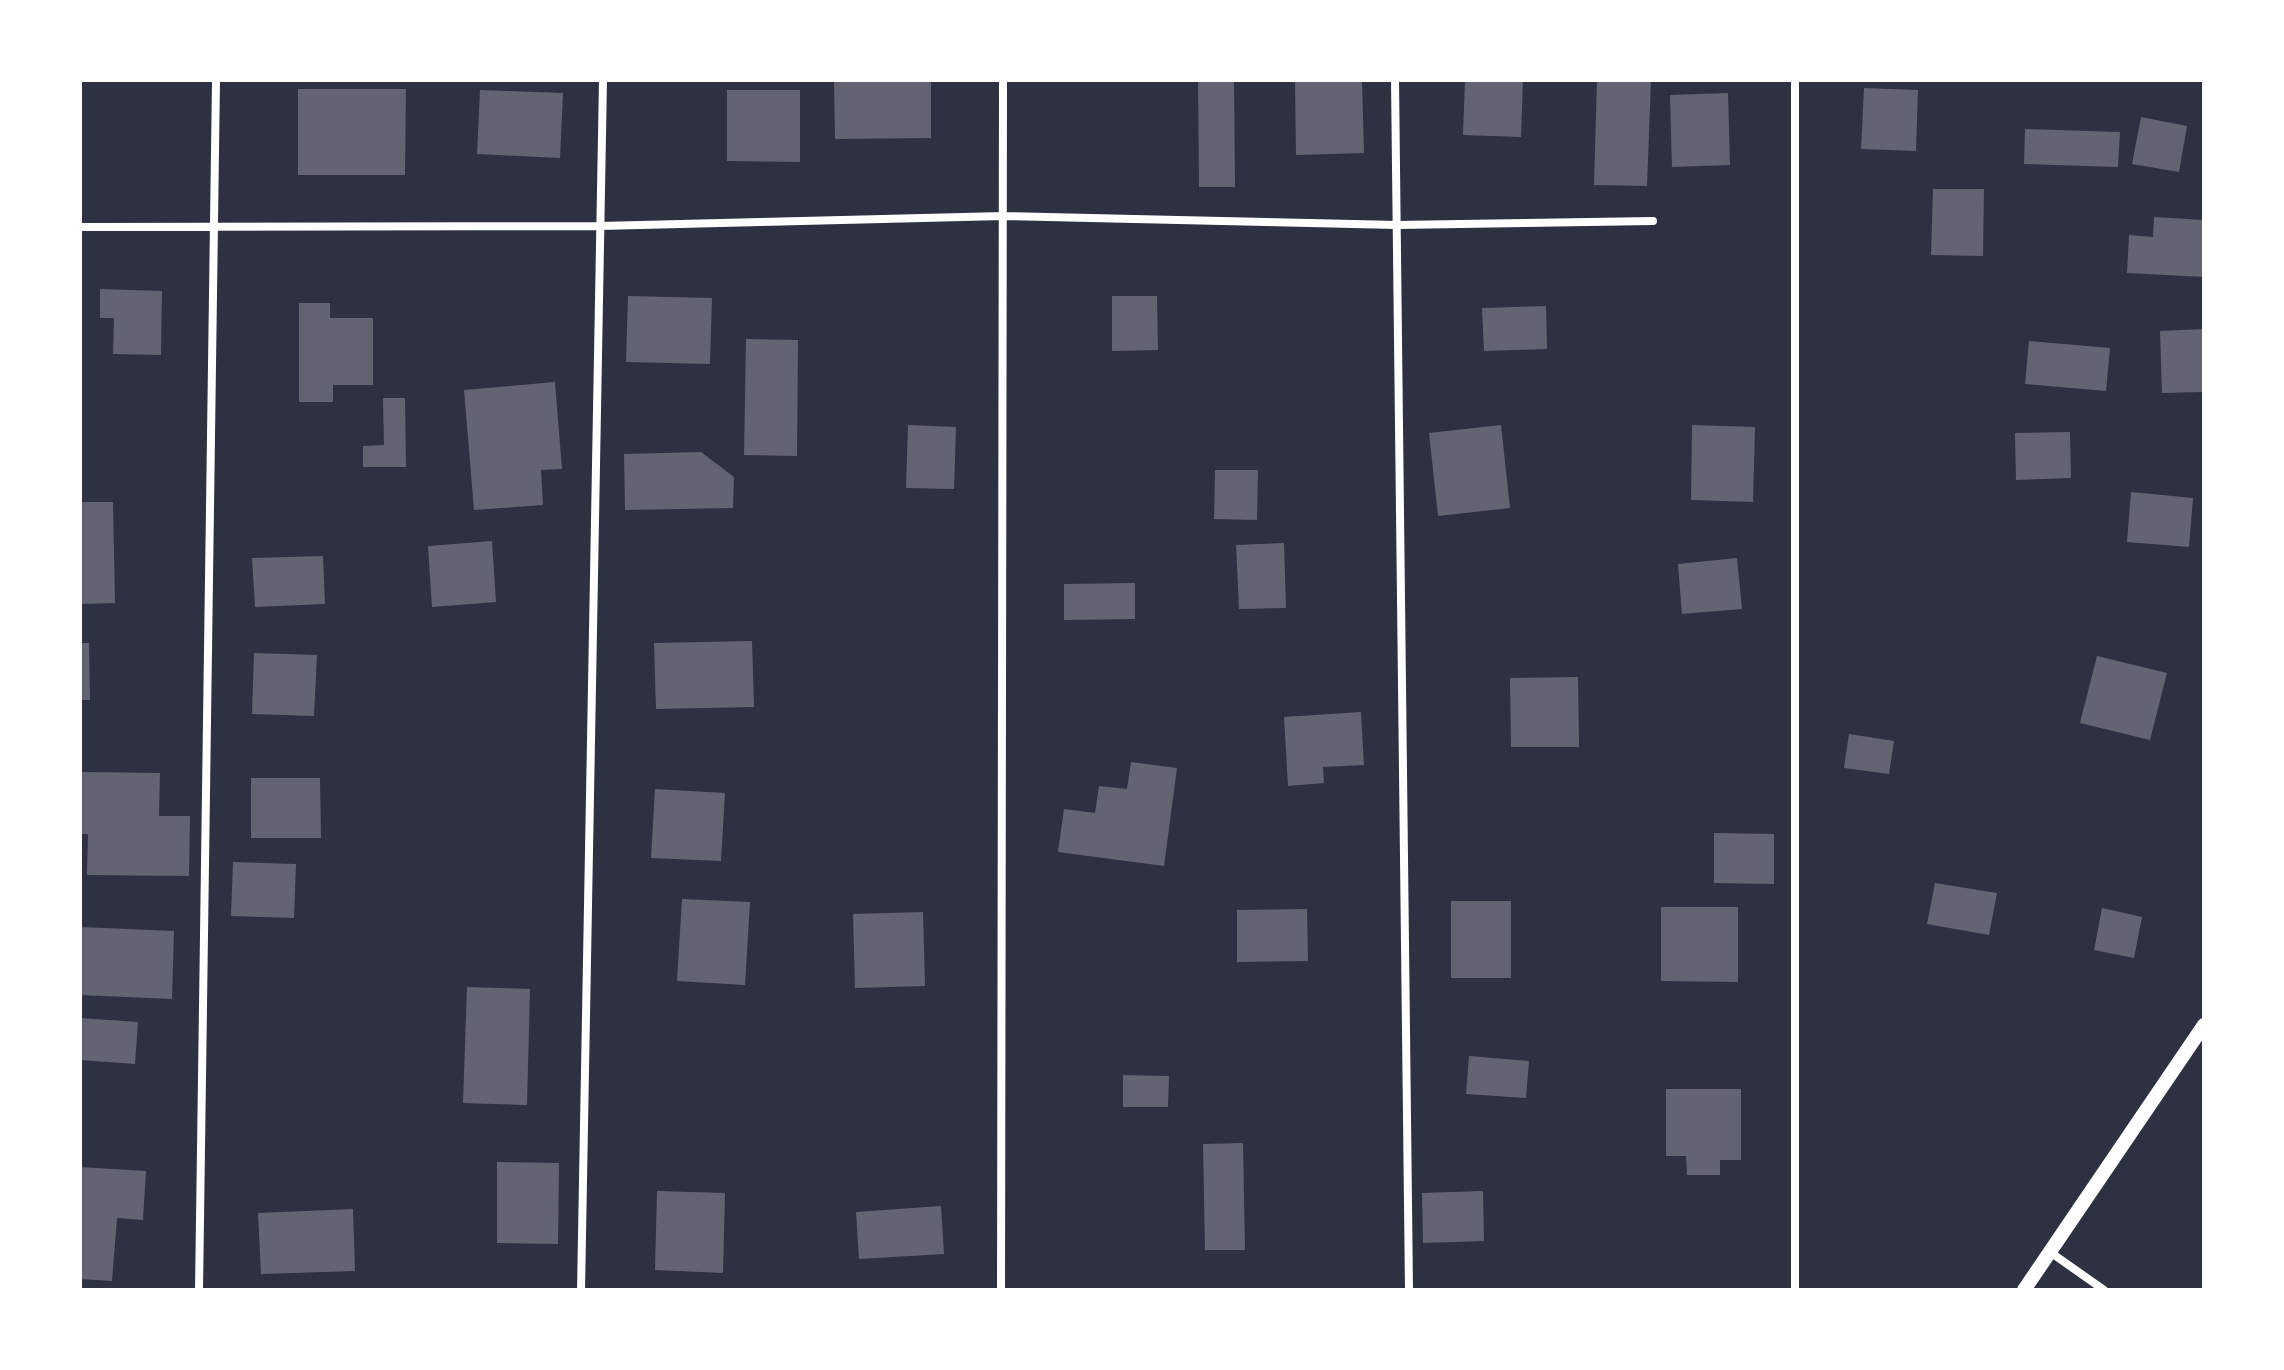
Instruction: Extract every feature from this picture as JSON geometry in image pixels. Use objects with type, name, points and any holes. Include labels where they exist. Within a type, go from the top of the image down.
[{"type":"street","points":[[199,1290],[216,80]]},
{"type":"street","points":[[581,1290],[603,80]]},
{"type":"street","points":[[1001,1290],[1003,80]]},
{"type":"street","points":[[1395,80],[1409,1290]]},
{"type":"street","points":[[1795,80],[1795,1290]]},
{"type":"street","points":[[80,227],[600,226],[1003,216],[1397,225],[1653,221]]},
{"type":"street","points":[[2024,1290],[2204,1025]]},
{"type":"street","points":[[2050,1252],[2104,1290]]},
{"type":"building","points":[[834,80],[931,80],[931,138],[835,139]]},
{"type":"building","points":[[1198,80],[1234,80],[1235,187],[1199,187]]},
{"type":"building","points":[[1295,80],[1362,80],[1364,153],[1296,155]]},
{"type":"building","points":[[1465,80],[1523,80],[1521,137],[1463,135]]},
{"type":"building","points":[[1597,80],[1651,80],[1647,186],[1594,185]]},
{"type":"building","points":[[1864,88],[1918,90],[1916,151],[1861,149]]},
{"type":"building","points":[[298,89],[406,89],[405,175],[298,175]]},
{"type":"building","points":[[480,90],[563,93],[560,158],[477,154]]},
{"type":"building","points":[[727,90],[800,90],[800,162],[727,161]]},
{"type":"building","points":[[1728,93],[1730,165],[1672,167],[1670,95]]},
{"type":"building","points":[[2141,117],[2187,126],[2179,172],[2132,164]]},
{"type":"building","points":[[2025,129],[2120,132],[2118,167],[2024,164]]},
{"type":"building","points":[[1933,189],[1984,189],[1983,256],[1931,255]]},
{"type":"building","points":[[2154,217],[2204,220],[2204,277],[2127,273],[2129,235],[2153,237]]},
{"type":"building","points":[[100,289],[162,291],[161,355],[113,354],[114,318],[100,318]]},
{"type":"building","points":[[628,296],[712,298],[710,364],[626,362]]},
{"type":"building","points":[[1112,296],[1157,296],[1158,350],[1112,351]]},
{"type":"building","points":[[299,303],[330,303],[330,318],[373,318],[373,385],[333,385],[333,402],[299,402]]},
{"type":"building","points":[[1546,306],[1547,349],[1484,351],[1482,308]]},
{"type":"building","points":[[2204,329],[2204,392],[2162,393],[2160,331]]},
{"type":"building","points":[[746,339],[798,340],[797,456],[744,455]]},
{"type":"building","points":[[2029,341],[2110,348],[2106,391],[2025,384]]},
{"type":"building","points":[[555,382],[562,469],[541,470],[543,505],[474,510],[464,390]]},
{"type":"building","points":[[383,398],[405,398],[406,467],[363,467],[363,446],[384,445]]},
{"type":"building","points":[[908,425],[956,427],[954,489],[906,488]]},
{"type":"building","points":[[1501,425],[1510,508],[1438,516],[1429,433]]},
{"type":"building","points":[[1692,425],[1755,427],[1753,502],[1691,500]]},
{"type":"building","points":[[2070,432],[2071,478],[2016,480],[2015,433]]},
{"type":"building","points":[[701,452],[734,477],[733,508],[625,510],[624,454]]},
{"type":"building","points":[[1215,470],[1258,470],[1257,520],[1214,519]]},
{"type":"building","points":[[2131,492],[2193,498],[2189,547],[2127,542]]},
{"type":"building","points":[[80,502],[113,502],[115,603],[80,604]]},
{"type":"building","points":[[492,541],[496,602],[432,607],[428,546]]},
{"type":"building","points":[[1284,543],[1286,608],[1239,609],[1236,545]]},
{"type":"building","points":[[323,556],[325,604],[255,607],[252,558]]},
{"type":"building","points":[[1737,558],[1742,609],[1682,614],[1678,564]]},
{"type":"building","points":[[1135,583],[1135,619],[1064,620],[1064,584]]},
{"type":"building","points":[[752,641],[754,707],[656,709],[654,643]]},
{"type":"building","points":[[80,643],[89,643],[90,700],[80,700]]},
{"type":"building","points":[[254,653],[317,655],[314,716],[252,714]]},
{"type":"building","points":[[2097,656],[2167,673],[2150,740],[2080,723]]},
{"type":"building","points":[[1578,677],[1579,747],[1511,747],[1510,678]]},
{"type":"building","points":[[1361,712],[1364,765],[1323,767],[1324,783],[1288,786],[1284,717]]},
{"type":"building","points":[[1849,734],[1894,741],[1889,774],[1844,768]]},
{"type":"building","points":[[1131,762],[1177,768],[1164,866],[1058,852],[1064,809],[1095,813],[1099,786],[1127,789]]},
{"type":"building","points":[[80,772],[160,773],[159,816],[190,816],[189,876],[87,875],[88,834],[80,834]]},
{"type":"building","points":[[251,778],[320,778],[321,838],[251,838]]},
{"type":"building","points":[[655,789],[725,793],[721,861],[651,858]]},
{"type":"building","points":[[1714,833],[1774,834],[1774,884],[1714,883]]},
{"type":"building","points":[[233,862],[296,864],[294,918],[231,916]]},
{"type":"building","points":[[1935,883],[1997,893],[1989,935],[1927,924]]},
{"type":"building","points":[[682,899],[750,902],[745,985],[677,981]]},
{"type":"building","points":[[1451,901],[1511,901],[1511,978],[1451,978]]},
{"type":"building","points":[[1661,907],[1738,907],[1738,982],[1661,981]]},
{"type":"building","points":[[2102,908],[2142,917],[2134,958],[2094,950]]},
{"type":"building","points":[[1307,909],[1308,961],[1237,962],[1237,910]]},
{"type":"building","points":[[923,912],[925,986],[855,988],[853,914]]},
{"type":"building","points":[[80,927],[174,931],[172,999],[80,995]]},
{"type":"building","points":[[467,987],[530,989],[527,1105],[463,1103]]},
{"type":"building","points":[[80,1018],[138,1022],[135,1064],[80,1060]]},
{"type":"building","points":[[1469,1056],[1529,1061],[1526,1098],[1466,1094]]},
{"type":"building","points":[[1123,1075],[1169,1076],[1168,1107],[1123,1107]]},
{"type":"building","points":[[1666,1089],[1741,1089],[1741,1160],[1720,1160],[1720,1175],[1687,1175],[1686,1156],[1666,1156]]},
{"type":"building","points":[[1243,1143],[1245,1250],[1205,1250],[1203,1144]]},
{"type":"building","points":[[497,1162],[559,1163],[558,1244],[497,1243]]},
{"type":"building","points":[[80,1167],[146,1171],[143,1220],[117,1218],[112,1281],[80,1279]]},
{"type":"building","points":[[657,1191],[725,1193],[723,1273],[655,1270]]},
{"type":"building","points":[[1483,1191],[1484,1241],[1423,1243],[1422,1193]]},
{"type":"building","points":[[941,1206],[944,1254],[859,1259],[856,1212]]},
{"type":"building","points":[[353,1209],[355,1271],[261,1274],[258,1213]]}]
